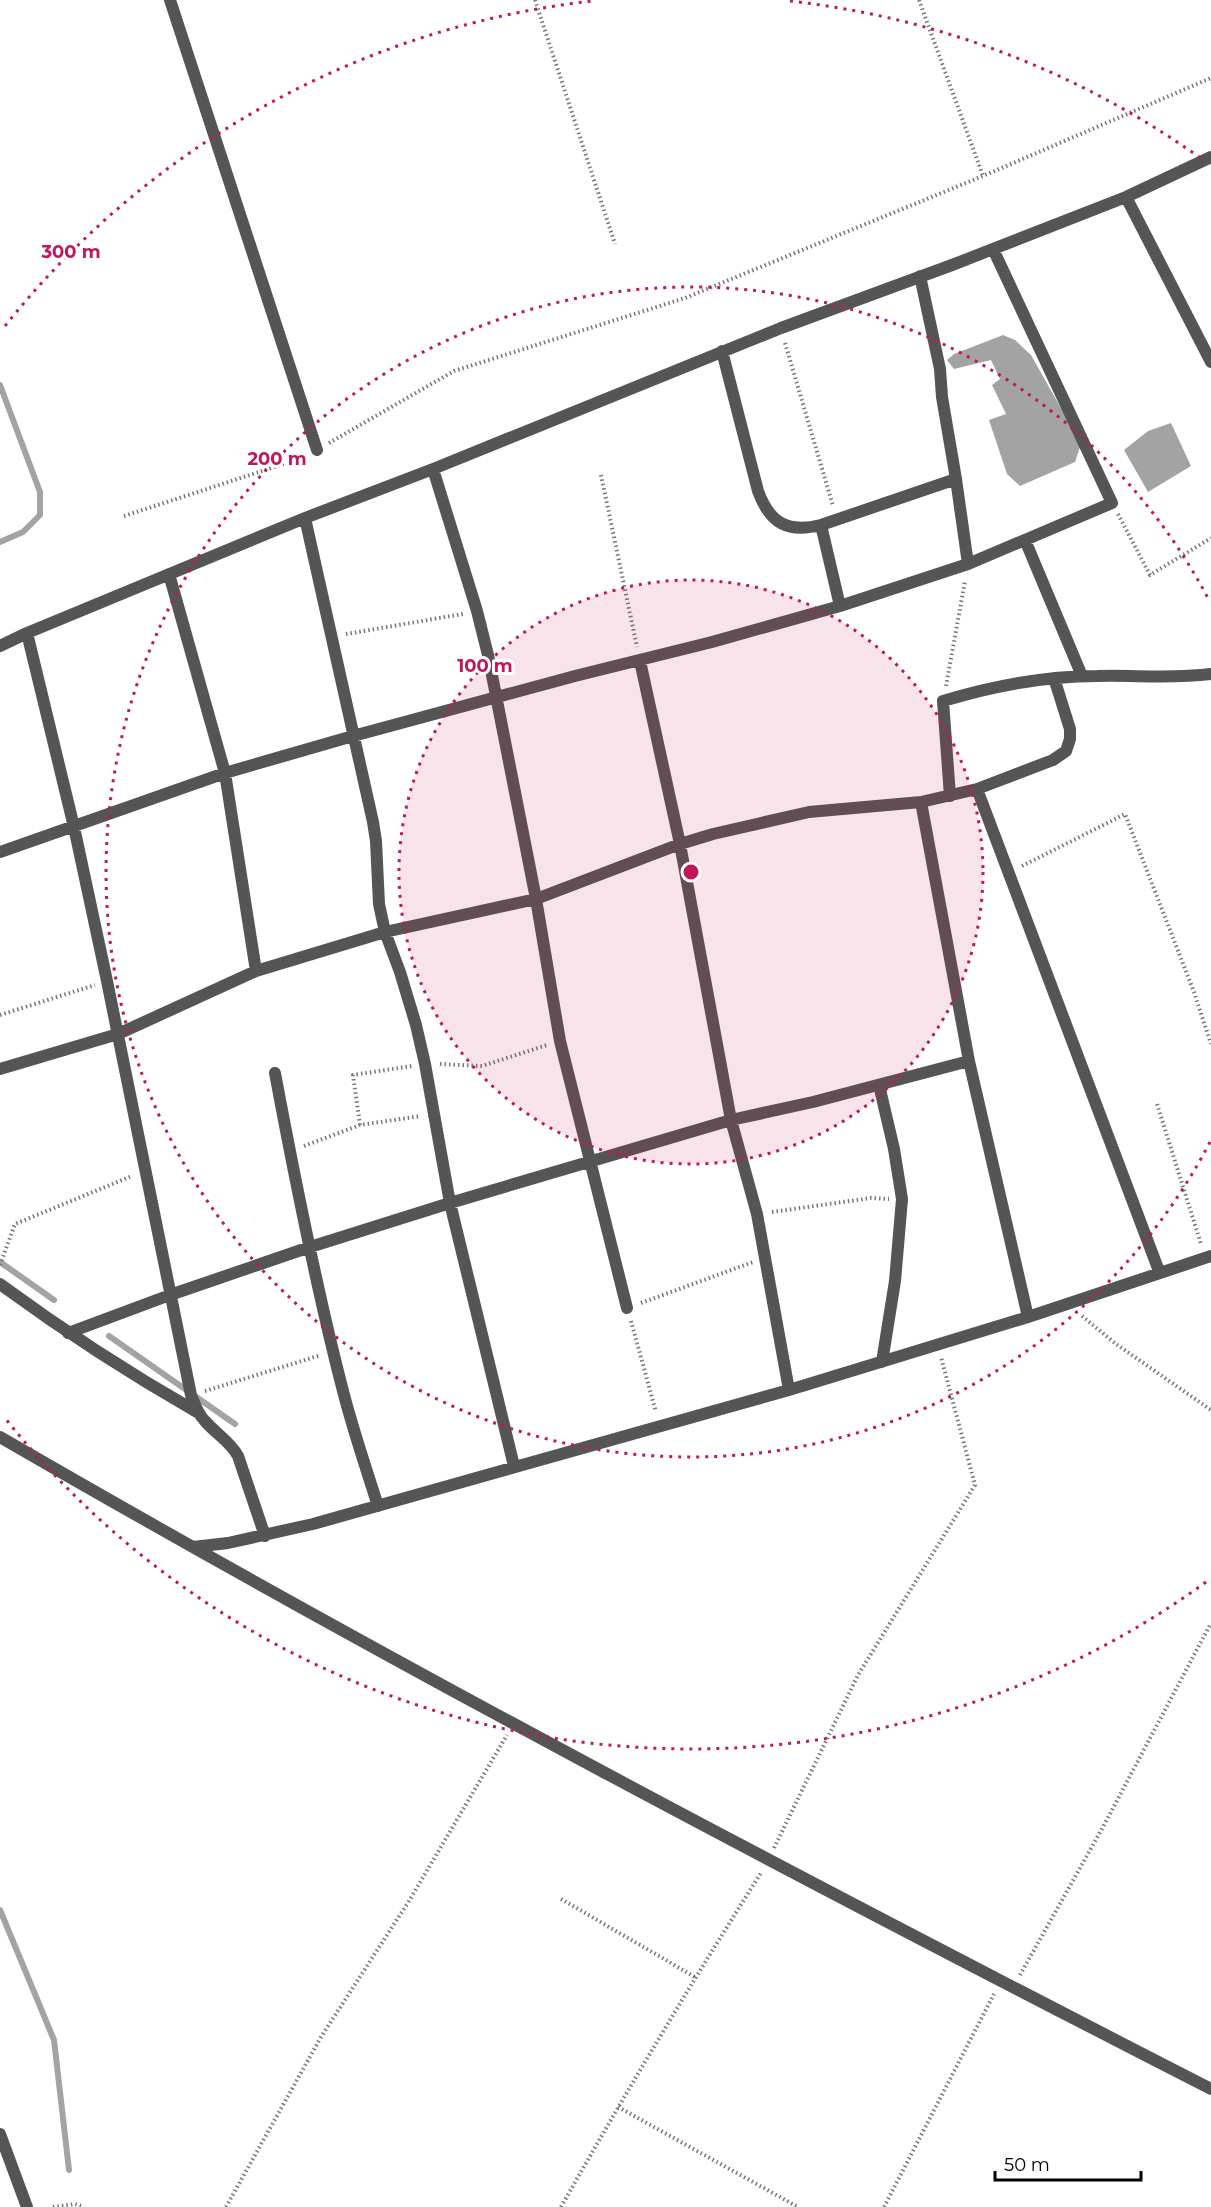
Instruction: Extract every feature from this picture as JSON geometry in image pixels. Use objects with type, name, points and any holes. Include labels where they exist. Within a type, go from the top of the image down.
[{"type":"street","points":[[170,0],[317,450]]},
{"type":"street","points":[[0,646],[305,518],[433,469],[722,351],[1126,197],[1211,157]]},
{"type":"street","points":[[1126,197],[1211,362]]},
{"type":"street","points":[[0,852],[225,773],[353,736],[840,606],[968,564],[1112,503],[993,249]]},
{"type":"street","points":[[920,276],[935,341],[968,564]]},
{"type":"street","points":[[722,351],[750,464],[764,507],[777,521],[790,528],[804,529],[821,525],[957,478]]},
{"type":"street","points":[[433,469],[477,611],[497,698],[536,899],[560,1041],[627,1308]]},
{"type":"street","points":[[305,518],[373,822],[377,852],[379,904],[385,932],[407,993],[425,1064],[450,1203],[514,1466]]},
{"type":"street","points":[[821,525],[840,606]]},
{"type":"street","points":[[1025,540],[1082,676]]},
{"type":"street","points":[[169,574],[225,773],[256,971]]},
{"type":"street","points":[[27,633],[74,827],[191,1395],[198,1412],[209,1426],[234,1448],[265,1536]]},
{"type":"street","points":[[640,661],[680,844],[731,1120],[757,1214],[789,1390]]},
{"type":"street","points":[[950,796],[943,701],[995,686],[1054,678],[1170,677],[1211,674]]},
{"type":"street","points":[[0,1069],[118,1034],[256,971],[385,932],[536,899],[680,844],[767,820],[809,812],[921,802],[977,789],[1053,760],[1066,751],[1070,740],[1070,729],[1054,678]]},
{"type":"street","points":[[977,789],[1159,1271]]},
{"type":"street","points":[[921,802],[969,1060],[1028,1317]]},
{"type":"street","points":[[68,1333],[310,1247],[450,1203],[731,1120],[969,1060]]},
{"type":"street","points":[[274,1073],[333,1351],[378,1506]]},
{"type":"street","points":[[879,1084],[894,1149],[902,1199],[895,1281],[882,1362]]},
{"type":"street","points":[[193,1546],[265,1536],[789,1390],[1028,1317],[1208,1256]]},
{"type":"street","points":[[0,1284],[68,1333],[139,1379],[198,1412]]},
{"type":"street","points":[[0,1437],[334,1627],[766,1865],[1001,1980],[1211,2089]]},
{"type":"street","points":[[0,2134],[27,2207]]},
{"type":"path","points":[[535,0],[615,244]]},
{"type":"path","points":[[919,0],[983,176]]},
{"type":"path","points":[[124,516],[301,460],[454,371],[685,298],[983,176],[1211,78]]},
{"type":"path","points":[[781,328],[837,520]]},
{"type":"path","points":[[601,475],[640,661]]},
{"type":"path","points":[[1112,503],[1150,574],[1211,538]]},
{"type":"path","points":[[943,701],[968,564]]},
{"type":"path","points":[[330,637],[477,611]]},
{"type":"path","points":[[1010,872],[1125,814],[1194,992],[1211,1044]]},
{"type":"path","points":[[0,1015],[107,981]]},
{"type":"path","points":[[360,1125],[353,1075],[425,1064],[482,1066],[560,1041]]},
{"type":"path","points":[[1157,1104],[1208,1256]]},
{"type":"path","points":[[289,1152],[360,1125],[435,1114]]},
{"type":"path","points":[[0,1265],[15,1224],[144,1171]]},
{"type":"path","points":[[757,1214],[871,1198],[902,1199]]},
{"type":"path","points":[[660,1426],[627,1308],[765,1258]]},
{"type":"path","points":[[1067,1304],[1116,1344],[1211,1410]]},
{"type":"path","points":[[561,2207],[695,1977],[766,1865],[858,1675],[975,1485],[937,1344]]},
{"type":"path","points":[[191,1395],[333,1351]]},
{"type":"path","points":[[1013,1987],[1103,1827],[1211,1623]]},
{"type":"path","points":[[226,2207],[321,2037],[409,1901],[513,1724]]},
{"type":"path","points":[[561,1899],[695,1977]]},
{"type":"path","points":[[884,2207],[1001,1980]]},
{"type":"path","points":[[618,2107],[798,2207]]},
{"type":"path","points":[[53,2207],[75,2204],[84,2207]]},
{"type":"shaded area","points":[[1003,335],[1015,340],[1031,355],[1071,426],[1080,447],[1075,462],[1020,486],[1007,474],[989,420],[1006,414],[992,385],[1000,379],[991,360],[954,369],[947,360],[954,354]]},
{"type":"shaded area","points":[[1171,423],[1191,466],[1148,492],[1124,450],[1148,431]]},
{"type":"waterway","points":[[0,385],[40,492],[40,515],[23,532],[0,542]]},
{"type":"waterway","points":[[0,1262],[54,1300]]},
{"type":"waterway","points":[[109,1336],[235,1424]]},
{"type":"waterway","points":[[0,1910],[54,2040],[69,2170]]}]
